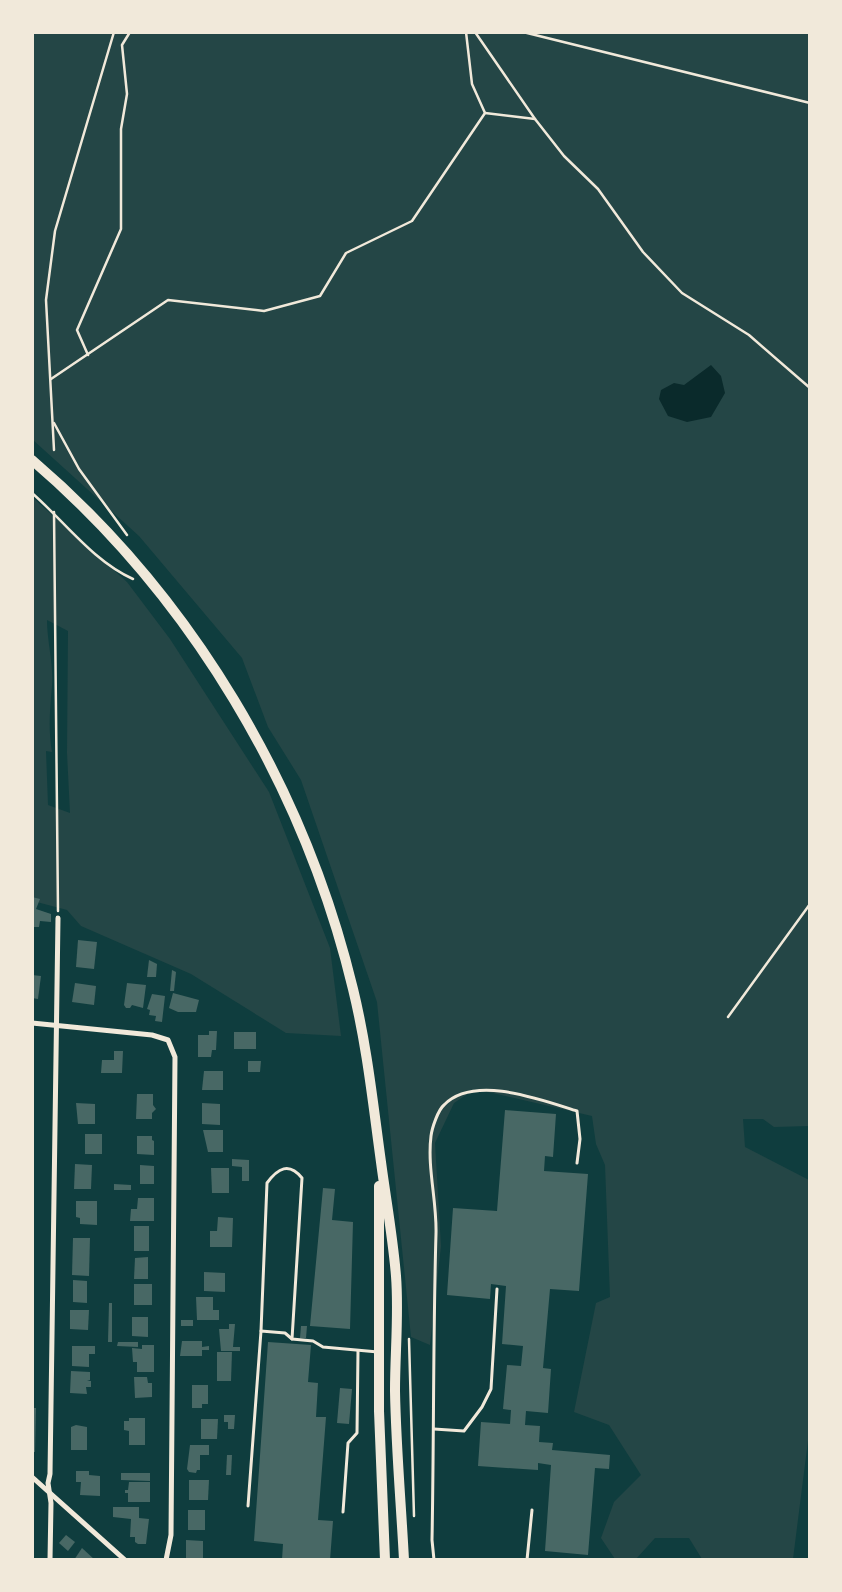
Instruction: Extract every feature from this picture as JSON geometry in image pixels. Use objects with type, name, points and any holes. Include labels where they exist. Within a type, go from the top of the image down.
[{"type":"main road","points":[[32,460],[99,522],[157,590],[219,675],[246,721],[292,810],[335,921],[354,989],[368,1061],[396,1275],[395,1392],[404,1560]]},
{"type":"main road","points":[[379,1152],[378,1352],[385,1560]]},
{"type":"street","points":[[50,1560],[52,1503],[49,1491],[58,1026],[58,918]]},
{"type":"street","points":[[32,1023],[152,1035],[168,1040],[175,1057],[171,1535],[166,1560]]},
{"type":"street","points":[[32,1477],[125,1560]]},
{"type":"lane","points":[[434,1560],[432,1540],[436,1231],[431,1134],[442,1106],[453,1097],[472,1092],[516,1092],[577,1111],[580,1139],[577,1163]]},
{"type":"lane","points":[[248,1506],[261,1331],[267,1183],[274,1172],[286,1168],[296,1170],[302,1178],[292,1339]]},
{"type":"lane","points":[[434,1429],[464,1431],[482,1407],[491,1390],[497,1289]]},
{"type":"lane","points":[[261,1331],[286,1333],[292,1339],[314,1342],[323,1347],[378,1352]]},
{"type":"lane","points":[[343,1512],[348,1443],[357,1433],[358,1351]]},
{"type":"lane","points":[[527,1560],[532,1510]]},
{"type":"path","points":[[54,450],[46,300],[55,231],[114,32]]},
{"type":"path","points":[[88,355],[77,330],[121,229],[120,129],[127,94],[122,45],[130,32]]},
{"type":"path","points":[[466,32],[472,84],[485,113]]},
{"type":"path","points":[[475,32],[535,119],[564,156],[598,189],[643,252],[682,292],[749,335],[810,388]]},
{"type":"path","points":[[523,32],[810,103]]},
{"type":"path","points":[[51,379],[168,300],[264,311],[320,296],[346,253],[412,221],[485,113]]},
{"type":"path","points":[[485,113],[535,119]]},
{"type":"path","points":[[53,422],[79,469],[129,538]]},
{"type":"path","points":[[32,493],[115,571],[157,590]]},
{"type":"path","points":[[54,512],[58,918]]},
{"type":"path","points":[[728,1017],[810,904]]},
{"type":"path","points":[[409,1331],[414,1520]]},
{"type":"shaded area","points":[[33,33],[809,33],[809,1126],[774,1127],[763,1119],[743,1119],[745,1147],[809,1180],[810,1425],[793,1559],[702,1559],[689,1538],[655,1538],[636,1559],[615,1559],[601,1538],[614,1502],[641,1475],[609,1425],[574,1412],[596,1303],[610,1297],[605,1165],[596,1144],[592,1116],[475,1089],[454,1103],[435,1143],[441,1246],[430,1345],[411,1337],[377,1002],[301,780],[268,727],[242,658],[139,536],[33,440]]},
{"type":"shaded area","points":[[711,365],[721,376],[725,393],[711,417],[687,422],[668,416],[659,399],[661,390],[674,383],[684,385]]},
{"type":"shaded area","points":[[32,497],[127,582],[170,639],[269,792],[330,948],[341,1036],[286,1033],[191,974],[81,926],[67,910],[33,901]],"holes":[[[47,620],[68,631],[67,753],[70,813],[48,805],[46,751],[52,752],[50,735],[52,678]]]},
{"type":"building","points":[[32,897],[40,899],[36,909],[51,914],[51,922],[40,921],[39,927],[32,927]]},
{"type":"building","points":[[78,940],[97,942],[94,969],[76,967]]},
{"type":"building","points":[[149,960],[157,964],[156,977],[147,977]]},
{"type":"building","points":[[172,970],[176,972],[174,991],[170,991]]},
{"type":"building","points":[[32,975],[41,976],[38,999],[32,998]]},
{"type":"building","points":[[75,983],[96,986],[94,1005],[72,1002]]},
{"type":"building","points":[[127,983],[146,985],[143,1008],[132,1005],[130,1008],[126,1008],[124,1005]]},
{"type":"building","points":[[173,993],[199,1000],[196,1012],[178,1012],[169,1008]]},
{"type":"building","points":[[152,994],[165,996],[162,1022],[155,1021],[156,1016],[149,1015],[150,1010],[147,1009]]},
{"type":"building","points":[[209,1031],[217,1031],[216,1050],[212,1050],[211,1057],[198,1057],[198,1035],[209,1035]]},
{"type":"building","points":[[234,1032],[256,1032],[256,1049],[234,1049]]},
{"type":"building","points":[[114,1051],[123,1051],[122,1073],[101,1073],[102,1060],[114,1060]]},
{"type":"building","points":[[248,1061],[261,1061],[260,1072],[248,1072]]},
{"type":"building","points":[[204,1071],[223,1071],[223,1090],[202,1090]]},
{"type":"building","points":[[137,1094],[153,1094],[153,1105],[156,1109],[152,1113],[152,1119],[136,1119]]},
{"type":"building","points":[[76,1103],[95,1104],[95,1124],[78,1124]]},
{"type":"building","points":[[202,1103],[220,1104],[220,1125],[202,1124]]},
{"type":"building","points":[[505,1110],[556,1114],[553,1157],[545,1156],[544,1171],[588,1174],[579,1291],[550,1289],[543,1368],[551,1369],[548,1413],[526,1411],[525,1425],[540,1426],[539,1442],[553,1443],[552,1450],[610,1455],[609,1469],[595,1468],[588,1555],[545,1551],[551,1465],[538,1463],[538,1470],[478,1466],[481,1422],[510,1424],[511,1410],[503,1409],[507,1365],[521,1366],[523,1346],[502,1344],[506,1286],[491,1284],[490,1299],[447,1295],[453,1208],[497,1211]]},
{"type":"building","points":[[203,1130],[223,1130],[223,1152],[208,1152]]},
{"type":"building","points":[[85,1134],[102,1134],[102,1154],[85,1154]]},
{"type":"building","points":[[137,1136],[152,1136],[154,1155],[137,1154]]},
{"type":"building","points":[[232,1159],[249,1160],[249,1181],[242,1181],[242,1167],[232,1166]]},
{"type":"building","points":[[75,1164],[92,1165],[91,1189],[74,1189]]},
{"type":"building","points":[[140,1165],[154,1166],[154,1184],[140,1184]]},
{"type":"building","points":[[211,1168],[229,1168],[229,1193],[212,1193]]},
{"type":"building","points":[[114,1184],[131,1185],[131,1190],[114,1190]]},
{"type":"building","points":[[323,1188],[335,1189],[332,1220],[353,1222],[350,1329],[310,1326]]},
{"type":"building","points":[[138,1198],[154,1198],[154,1221],[130,1221],[131,1209],[137,1209]]},
{"type":"building","points":[[76,1201],[97,1201],[97,1225],[80,1224],[80,1218],[76,1217]]},
{"type":"building","points":[[218,1217],[233,1218],[232,1247],[210,1247],[210,1231],[217,1231]]},
{"type":"building","points":[[134,1226],[149,1226],[149,1251],[134,1251]]},
{"type":"building","points":[[73,1238],[90,1238],[89,1276],[72,1275]]},
{"type":"building","points":[[148,1257],[148,1279],[134,1279],[135,1258]]},
{"type":"building","points":[[204,1272],[225,1273],[225,1292],[204,1291]]},
{"type":"building","points":[[73,1280],[87,1281],[87,1303],[73,1302]]},
{"type":"building","points":[[134,1284],[152,1284],[152,1305],[134,1305]]},
{"type":"building","points":[[196,1297],[213,1297],[213,1310],[219,1310],[219,1320],[197,1320]]},
{"type":"building","points":[[109,1303],[112,1303],[112,1342],[108,1342]]},
{"type":"building","points":[[70,1310],[89,1310],[88,1330],[70,1329]]},
{"type":"building","points":[[132,1317],[148,1317],[148,1337],[132,1336]]},
{"type":"building","points":[[181,1320],[193,1320],[193,1326],[181,1326]]},
{"type":"building","points":[[229,1324],[235,1324],[233,1347],[240,1347],[240,1351],[221,1351],[219,1329],[229,1329]]},
{"type":"building","points":[[301,1326],[307,1326],[306,1338],[300,1338]]},
{"type":"building","points":[[182,1341],[202,1341],[202,1347],[209,1346],[209,1350],[202,1350],[202,1356],[180,1356]]},
{"type":"building","points":[[118,1342],[138,1342],[138,1347],[117,1346]]},
{"type":"building","points":[[268,1342],[311,1345],[308,1382],[318,1383],[316,1417],[326,1417],[318,1520],[333,1521],[330,1560],[282,1560],[283,1544],[254,1541]]},
{"type":"building","points":[[142,1345],[154,1345],[154,1372],[137,1372],[137,1362],[133,1362],[132,1348],[142,1349]]},
{"type":"building","points":[[72,1346],[95,1346],[95,1354],[89,1354],[89,1367],[72,1366]]},
{"type":"building","points":[[217,1352],[232,1352],[231,1381],[217,1381]]},
{"type":"building","points":[[71,1371],[90,1372],[90,1380],[87,1381],[91,1381],[91,1387],[86,1387],[87,1394],[70,1393]]},
{"type":"building","points":[[134,1377],[147,1377],[148,1383],[152,1383],[152,1397],[135,1398]]},
{"type":"building","points":[[192,1385],[208,1385],[208,1404],[202,1404],[202,1408],[192,1408]]},
{"type":"building","points":[[340,1388],[352,1389],[349,1424],[337,1423]]},
{"type":"building","points":[[32,1408],[36,1408],[35,1452],[32,1452]]},
{"type":"building","points":[[224,1415],[235,1415],[234,1429],[228,1429],[228,1422],[224,1422]]},
{"type":"building","points":[[129,1418],[145,1418],[145,1445],[129,1445],[129,1431],[124,1430],[124,1421],[129,1421]]},
{"type":"building","points":[[201,1419],[218,1419],[217,1439],[201,1439]]},
{"type":"building","points":[[76,1425],[87,1427],[87,1450],[71,1450],[71,1427]]},
{"type":"building","points":[[190,1445],[209,1445],[209,1455],[200,1455],[200,1470],[197,1470],[196,1473],[189,1472],[187,1469]]},
{"type":"building","points":[[227,1455],[232,1455],[231,1475],[226,1475]]},
{"type":"building","points":[[76,1471],[89,1471],[89,1475],[100,1476],[100,1496],[80,1495],[81,1482],[76,1482]]},
{"type":"building","points":[[121,1473],[150,1473],[150,1481],[121,1480]]},
{"type":"building","points":[[189,1480],[209,1480],[208,1500],[189,1500]]},
{"type":"building","points":[[129,1482],[150,1482],[150,1502],[128,1502],[128,1493],[125,1493],[125,1490],[128,1490]]},
{"type":"building","points":[[113,1507],[139,1507],[139,1518],[149,1519],[146,1544],[138,1544],[135,1542],[135,1537],[130,1537],[131,1519],[113,1517]]},
{"type":"building","points":[[188,1510],[205,1510],[205,1530],[188,1530]]},
{"type":"building","points":[[66,1535],[75,1542],[68,1551],[59,1543]]},
{"type":"building","points":[[186,1540],[203,1541],[203,1560],[186,1560]]},
{"type":"building","points":[[82,1548],[95,1560],[74,1560]]}]
